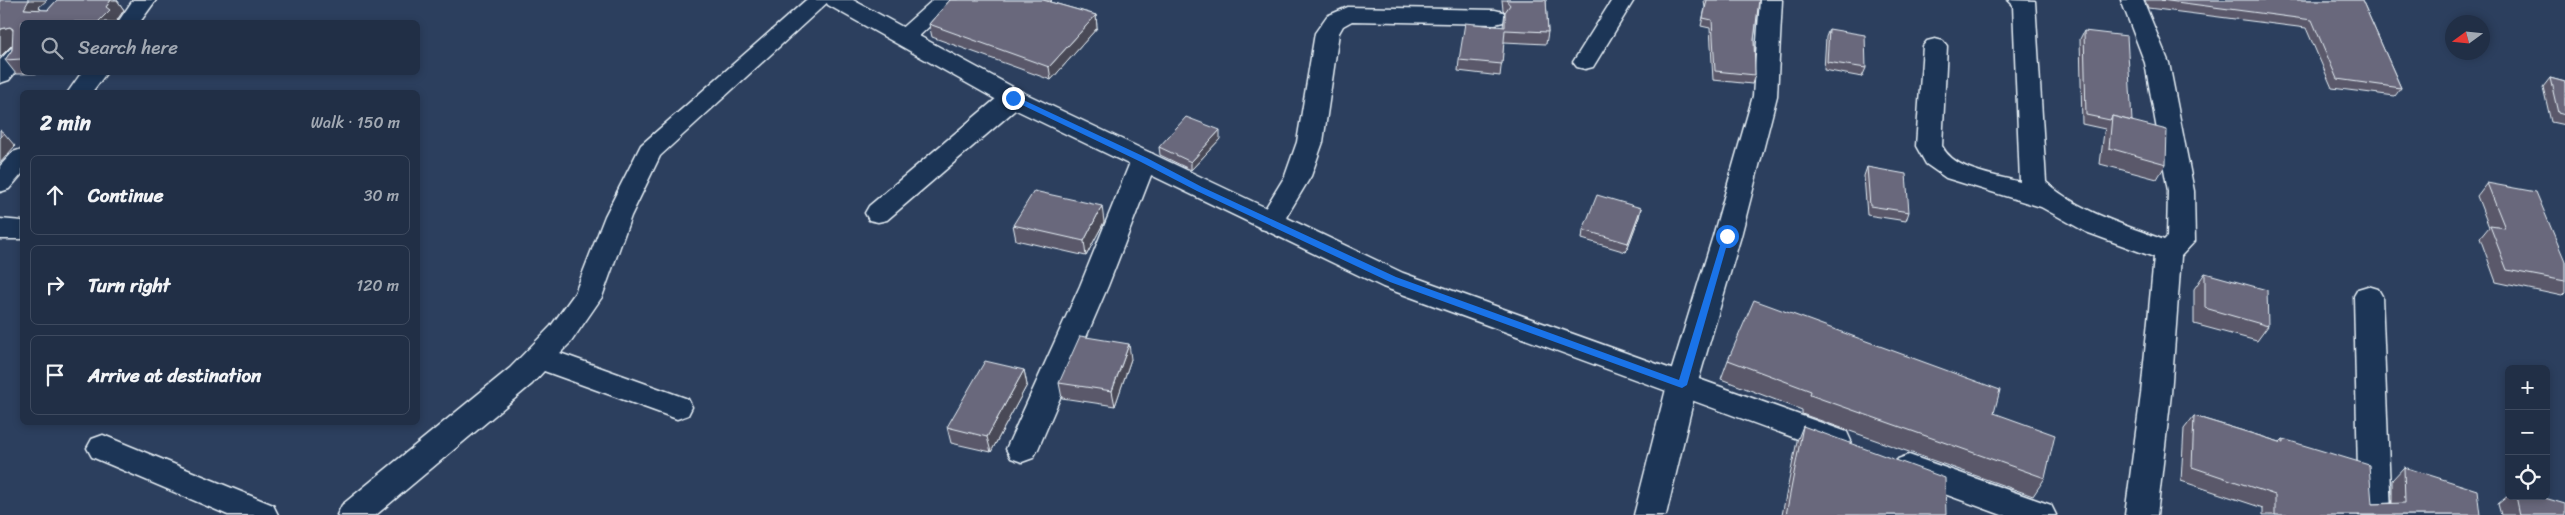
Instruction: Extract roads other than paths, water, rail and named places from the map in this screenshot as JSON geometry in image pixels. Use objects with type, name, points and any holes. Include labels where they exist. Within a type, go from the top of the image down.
[{"type":"street","points":[[130,20],[145,0]]},
{"type":"street","points":[[353,515],[521,376],[561,334],[588,297],[618,216],[650,151],[819,0]]},
{"type":"street","points":[[836,0],[1013,98],[1144,160],[1199,189],[1393,280],[1856,448]]},
{"type":"street","points":[[905,37],[946,0]]},
{"type":"street","points":[[1584,62],[1623,0]]},
{"type":"street","points":[[1650,515],[1682,385],[1730,227],[1765,96],[1771,0]]},
{"type":"street","points":[[2022,0],[2033,185],[2046,199]]},
{"type":"street","points":[[2132,0],[2157,63],[2181,191],[2181,241],[2168,252],[2156,394],[2141,515]]},
{"type":"street","points":[[1270,222],[1298,176],[1310,142],[1327,33],[1335,21],[1348,14],[1495,16]]},
{"type":"street","points":[[1935,46],[1929,146],[1936,158],[1955,172],[2046,199],[2068,212],[2168,252]]},
{"type":"street","points":[[0,74],[20,52]]},
{"type":"street","points":[[82,90],[93,75]]},
{"type":"street","points":[[878,213],[1013,98]]},
{"type":"street","points":[[0,183],[20,160]]},
{"type":"street","points":[[1022,449],[1094,286],[1144,160]]},
{"type":"street","points":[[0,229],[20,230]]},
{"type":"street","points":[[2368,296],[2375,515]]},
{"type":"street","points":[[538,357],[677,407]]},
{"type":"street","points":[[103,448],[262,515]]},
{"type":"street","points":[[1884,458],[2040,515]]}]
